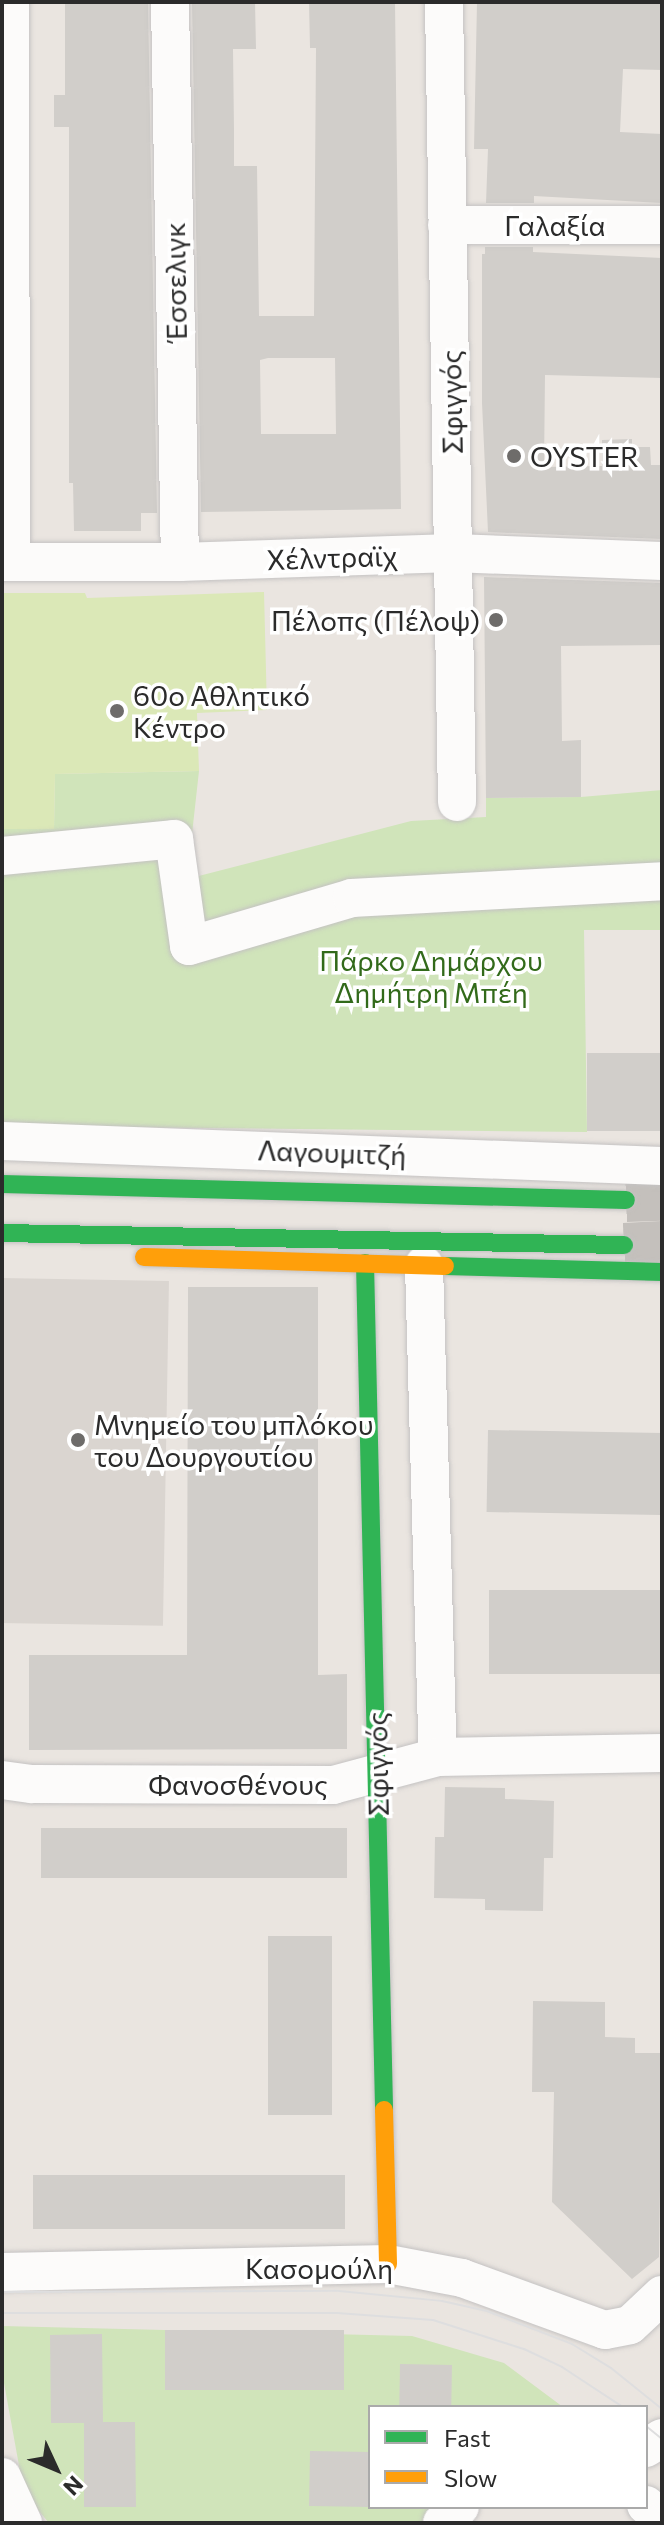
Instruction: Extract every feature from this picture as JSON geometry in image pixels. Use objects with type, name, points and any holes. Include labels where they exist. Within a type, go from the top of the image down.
[{"type":"street","points":[[7,562],[10,2]]},
{"type":"street","name":"Έσσελιγκ","points":[[170,2],[180,562]]},
{"type":"street","name":"Σφιγγός","points":[[444,2],[457,802]]},
{"type":"street","name":"Γαλαξία","points":[[447,225],[662,225]]},
{"type":"street","name":"Χέλντραϊχ","points":[[7,562],[180,562],[453,553],[662,561]]},
{"type":"street","points":[[2,856],[174,839],[189,946],[352,898],[662,881]]},
{"type":"street","name":"Λαγουμιτζή","points":[[2,1141],[662,1166]]},
{"type":"street","name":"Λαγουμιτζή","points":[[2,1184],[626,1200]]},
{"type":"street","points":[[2,1233],[624,1245]]},
{"type":"street","points":[[128,1257],[662,1272]]},
{"type":"street","name":"Σφιγγός","points":[[365,1263],[388,2264]]},
{"type":"street","points":[[424,1265],[438,1757]]},
{"type":"street","name":"Φανοσθένους","points":[[2,1780],[32,1784],[333,1785],[438,1757],[662,1753]]},
{"type":"street","name":"Κασομούλη","points":[[2,2272],[388,2264],[462,2278],[605,2330],[630,2325],[662,2295]]},
{"type":"street","points":[[2,2477],[23,2523]]},
{"type":"street","points":[[442,2523],[458,2509]]},
{"type":"green space","name":"60ο Αθλητικό Κέντρο","points":[[264,592],[267,710],[197,713],[199,771],[55,774],[54,829],[2,829],[2,593],[85,593],[87,598]]},
{"type":"green space","name":"Πάρκο Δημάρχου Δημήτρη Μπέη","points":[[199,771],[187,879],[411,821],[486,817],[486,798],[581,797],[662,790],[662,930],[584,930],[587,1132],[2,1126],[2,829],[54,829],[55,774]]},
{"type":"green space","points":[[2,2326],[412,2336],[504,2363],[560,2405],[368,2405],[368,2509],[441,2509],[425,2523],[49,2523],[24,2493],[2,2372]]},
{"type":"shaded area","points":[[2,1278],[169,1281],[163,1626],[2,1623]]},
{"type":"building","points":[[65,2],[148,2],[157,513],[141,513],[141,531],[74,531],[73,483],[69,483],[69,127],[54,127],[54,95],[65,95]]},
{"type":"building","points":[[192,2],[255,2],[256,49],[233,49],[234,166],[257,166],[259,316],[314,316],[316,48],[310,48],[309,2],[395,2],[401,509],[201,512]],"holes":[[[335,358],[336,434],[261,434],[260,360]]]},
{"type":"building","points":[[477,2],[662,2],[662,70],[623,69],[620,132],[662,134],[662,203],[534,196],[534,203],[486,203],[488,149],[474,149]]},
{"type":"building","points":[[485,247],[533,247],[533,252],[662,258],[662,378],[545,375],[544,467],[602,466],[602,440],[632,439],[632,447],[650,447],[651,465],[662,465],[662,539],[488,532],[482,403],[482,254],[485,254]]},
{"type":"building","points":[[484,577],[662,583],[662,645],[561,646],[562,741],[581,740],[581,797],[486,798]]},
{"type":"building","points":[[587,1053],[662,1053],[662,1131],[587,1131]]},
{"type":"building","points":[[188,1287],[318,1287],[318,1675],[347,1674],[347,1749],[29,1750],[29,1655],[187,1655]]},
{"type":"building","points":[[488,1430],[662,1433],[661,1515],[487,1512]]},
{"type":"building","points":[[489,1590],[662,1590],[662,1674],[489,1674]]},
{"type":"building","points":[[445,1787],[505,1788],[505,1799],[554,1801],[553,1858],[544,1858],[543,1911],[485,1910],[485,1899],[434,1898],[435,1837],[444,1837]]},
{"type":"building","points":[[41,1828],[347,1828],[347,1878],[41,1878]]},
{"type":"building","points":[[268,1936],[332,1936],[332,2115],[268,2115]]},
{"type":"building","points":[[533,2001],[605,2002],[605,2037],[635,2038],[635,2053],[662,2053],[659,2257],[632,2279],[552,2202],[554,2092],[532,2092]]},
{"type":"building","points":[[33,2175],[345,2175],[345,2229],[33,2229]]},
{"type":"building","points":[[165,2330],[344,2330],[344,2390],[165,2390]]},
{"type":"building","points":[[102,2334],[103,2422],[135,2422],[136,2507],[84,2507],[84,2423],[51,2423],[50,2335]]},
{"type":"building","points":[[400,2364],[452,2365],[451,2405],[399,2405]]},
{"type":"building","points":[[310,2451],[368,2452],[368,2507],[309,2506]]},
{"type":"tunnel","points":[[626,1200],[662,1199]]},
{"type":"tunnel","points":[[624,1245],[662,1243]]},
{"type":"tram line","points":[[2,2292],[339,2291],[442,2301],[487,2311],[572,2344],[611,2368],[662,2409]]},
{"type":"tram line","points":[[2,2313],[337,2313],[433,2320],[524,2349],[562,2367],[620,2405]]},
{"type":"tram line","points":[[648,2428],[662,2439]]},
{"type":"traffic: fast","points":[[2,1184],[626,1200]]},
{"type":"traffic: fast","points":[[2,1233],[624,1245]]},
{"type":"traffic: fast","points":[[365,1263],[384,2110]]},
{"type":"traffic: fast","points":[[445,1266],[662,1272]]},
{"type":"traffic: slow","points":[[144,1257],[445,1266]]},
{"type":"traffic: slow","points":[[384,2110],[388,2264]]},
{"type":"place","name":"OYSTER","points":[[514,456]]},
{"type":"place","name":"Πέλοπς (Πέλοψ)","points":[[496,620]]},
{"type":"place","name":"60ο Αθλητικό Κέντρο","points":[[117,711]]},
{"type":"place","name":"Μνημείο του μπλόκου του Δουργουτίου","points":[[78,1440]]}]
